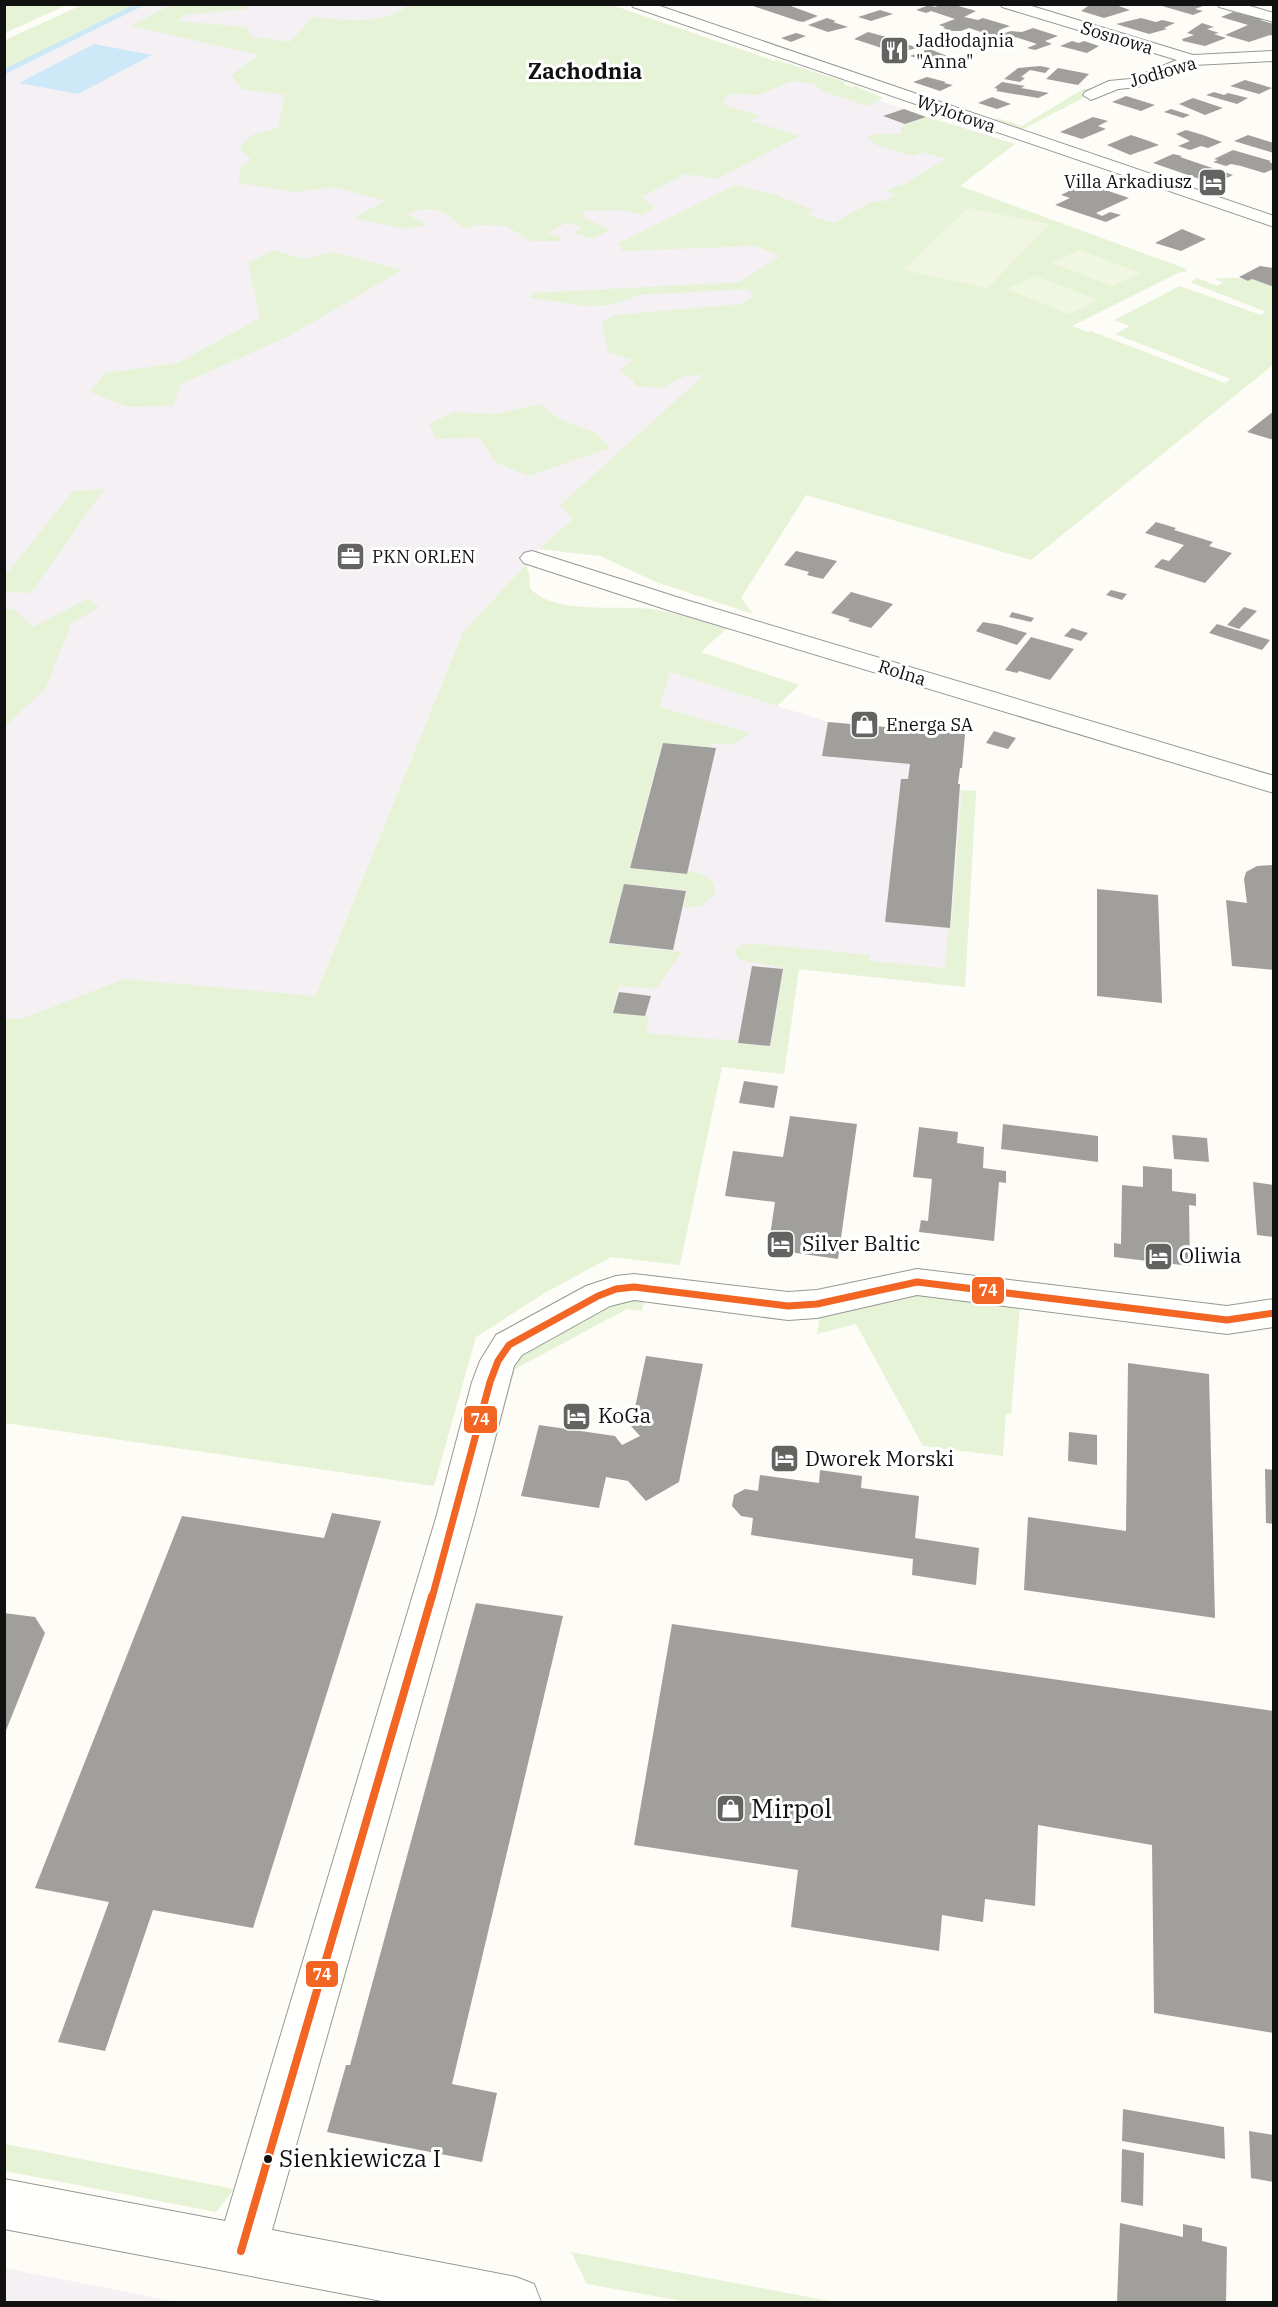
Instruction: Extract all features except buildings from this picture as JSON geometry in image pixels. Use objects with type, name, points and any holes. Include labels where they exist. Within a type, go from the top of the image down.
[{"type":"street","name":"Wylotowa","points":[[638,4],[1274,222]]},
{"type":"street","name":"Sosnowa","points":[[1007,4],[1192,60]]},
{"type":"street","points":[[1224,4],[1274,18]]},
{"type":"street","name":"Jodłowa","points":[[1091,95],[1115,84],[1132,84],[1192,60],[1274,56]]},
{"type":"street","points":[[1240,211],[1263,200]]},
{"type":"street","name":"Rolna","points":[[532,558],[698,611],[1274,785]]},
{"type":"street","points":[[241,2251],[454,1518],[490,1382],[498,1361],[509,1346],[598,1296],[616,1289],[634,1287],[788,1306],[817,1304],[917,1282],[1227,1320],[1274,1313]]},
{"type":"street","points":[[4,2204],[516,2302]]},
{"type":"shaded area","points":[[94,5],[604,5],[927,117],[992,136],[543,545],[463,632],[217,1236],[5,1281],[5,48]]},
{"type":"shaded area","name":"Energa SA","points":[[670,672],[828,722],[965,734],[958,784],[960,784],[960,790],[976,791],[965,987],[799,969],[784,1074],[561,1047]]},
{"type":"shaded area","points":[[4,2268],[132,2293],[177,2302],[5,2302]]},
{"type":"green space","points":[[5,4],[67,4],[67,5],[5,33]]},
{"type":"green space","points":[[84,4],[136,5],[5,70],[5,40]]},
{"type":"green space","points":[[172,4],[248,5],[248,9],[184,15],[178,21],[246,27],[252,37],[290,42],[313,17],[349,20],[376,19],[399,12],[407,5],[612,5],[774,61],[777,60],[846,82],[843,84],[856,86],[883,98],[867,106],[825,92],[814,84],[792,81],[759,95],[730,94],[722,101],[727,106],[760,116],[751,121],[800,136],[716,179],[685,174],[641,197],[655,207],[642,215],[620,210],[582,211],[586,219],[611,230],[592,239],[575,233],[581,227],[568,222],[548,233],[562,238],[559,241],[530,241],[507,226],[477,225],[464,229],[445,213],[431,209],[407,214],[427,225],[405,229],[354,218],[385,201],[335,187],[295,192],[239,183],[240,168],[251,160],[239,147],[252,135],[278,128],[285,95],[242,89],[231,75],[259,55],[131,26]]},
{"type":"green space","points":[[1095,88],[1089,95],[1023,129],[994,119],[1022,126],[1083,89]]},
{"type":"green space","points":[[927,117],[1015,144],[960,186],[1188,271],[1178,273],[1072,326],[1091,331],[1225,383],[1231,379],[1115,334],[1130,326],[1114,320],[1180,286],[1261,315],[1266,312],[1191,281],[1197,278],[1218,286],[1223,282],[1214,279],[1235,278],[1248,281],[1252,279],[1273,287],[1273,365],[1031,560],[806,495],[741,598],[753,614],[656,582],[600,556],[539,549],[572,519],[560,505],[704,375],[685,376],[662,388],[635,386],[633,380],[619,371],[633,360],[608,352],[602,323],[613,315],[742,304],[754,295],[747,289],[639,295],[611,305],[587,306],[529,298],[533,293],[740,282],[780,256],[755,246],[622,251],[619,243],[735,185],[777,195],[813,210],[807,215],[834,223],[871,202],[885,201],[895,194],[884,191],[904,184],[946,159],[922,152],[913,156],[879,146],[867,139],[874,134],[901,134],[901,127]]},
{"type":"green space","points":[[968,208],[1049,224],[988,288],[903,270]]},
{"type":"green space","points":[[274,250],[303,259],[333,252],[402,270],[289,336],[181,384],[173,406],[128,407],[90,392],[105,373],[178,363],[260,318],[248,263]]},
{"type":"green space","points":[[1080,250],[1141,273],[1112,286],[1051,263]]},
{"type":"green space","points":[[1036,276],[1098,300],[1069,314],[1006,289]]},
{"type":"green space","points":[[540,404],[559,419],[596,433],[610,448],[528,476],[495,462],[480,438],[436,439],[429,424],[454,412],[496,414]]},
{"type":"green space","points":[[104,489],[31,593],[5,592],[5,576],[73,491]]},
{"type":"green space","points":[[526,564],[530,588],[540,596],[554,602],[586,607],[651,609],[727,628],[701,652],[799,685],[777,706],[670,672],[660,707],[750,733],[733,745],[712,743],[711,747],[662,743],[629,868],[699,873],[711,880],[715,894],[701,906],[684,908],[687,890],[624,884],[608,944],[682,952],[656,989],[619,986],[612,1013],[649,1017],[646,1033],[736,1041],[737,1043],[771,1047],[784,968],[740,960],[734,951],[741,945],[756,944],[870,955],[870,961],[945,968],[948,929],[951,929],[962,790],[976,791],[965,987],[799,969],[784,1074],[722,1067],[680,1265],[611,1257],[543,1294],[476,1337],[434,1486],[5,1423],[5,1019],[24,1018],[124,979],[315,996],[463,632]]},
{"type":"green space","points":[[87,599],[99,607],[71,624],[45,689],[5,726],[5,609],[14,609],[33,627]]},
{"type":"green space","points":[[912,1292],[1020,1306],[1011,1414],[1006,1414],[1003,1456],[923,1446],[856,1324],[817,1334],[820,1313]]},
{"type":"green space","points":[[646,1296],[642,1311],[627,1309],[515,1369],[477,1509],[474,1503],[516,1355],[614,1299]]},
{"type":"green space","points":[[4,2144],[234,2189],[216,2212],[5,2171]]},
{"type":"green space","points":[[571,2252],[835,2302],[687,2302],[587,2284]]},
{"type":"water","points":[[94,44],[152,55],[78,94],[19,83]]},
{"type":"waterway","points":[[4,72],[141,4]]},
{"type":"transit line","name":"74","points":[[241,2251],[455,1518],[490,1382],[498,1361],[509,1345],[598,1296],[616,1289],[634,1287],[788,1306],[817,1304],[917,1282],[1227,1320],[1274,1313]]},
{"type":"place","name":"Jadłodajnia \"Anna\"","points":[[895,51]]},
{"type":"place","name":"Villa Arkadiusz","points":[[1213,182]]},
{"type":"place","name":"PKN ORLEN","points":[[351,557]]},
{"type":"place","name":"Energa SA","points":[[865,725]]},
{"type":"place","name":"Silver Baltic","points":[[781,1244]]},
{"type":"place","name":"Oliwia","points":[[1158,1256]]},
{"type":"place","name":"KoGa","points":[[577,1416]]},
{"type":"place","name":"Dworek Morski","points":[[784,1459]]},
{"type":"place","name":"Mirpol","points":[[730,1809]]},
{"type":"place","name":"Sienkiewicza I","points":[[268,2159]]},
{"type":"district","name":"Zachodnia","points":[[585,71]]}]
